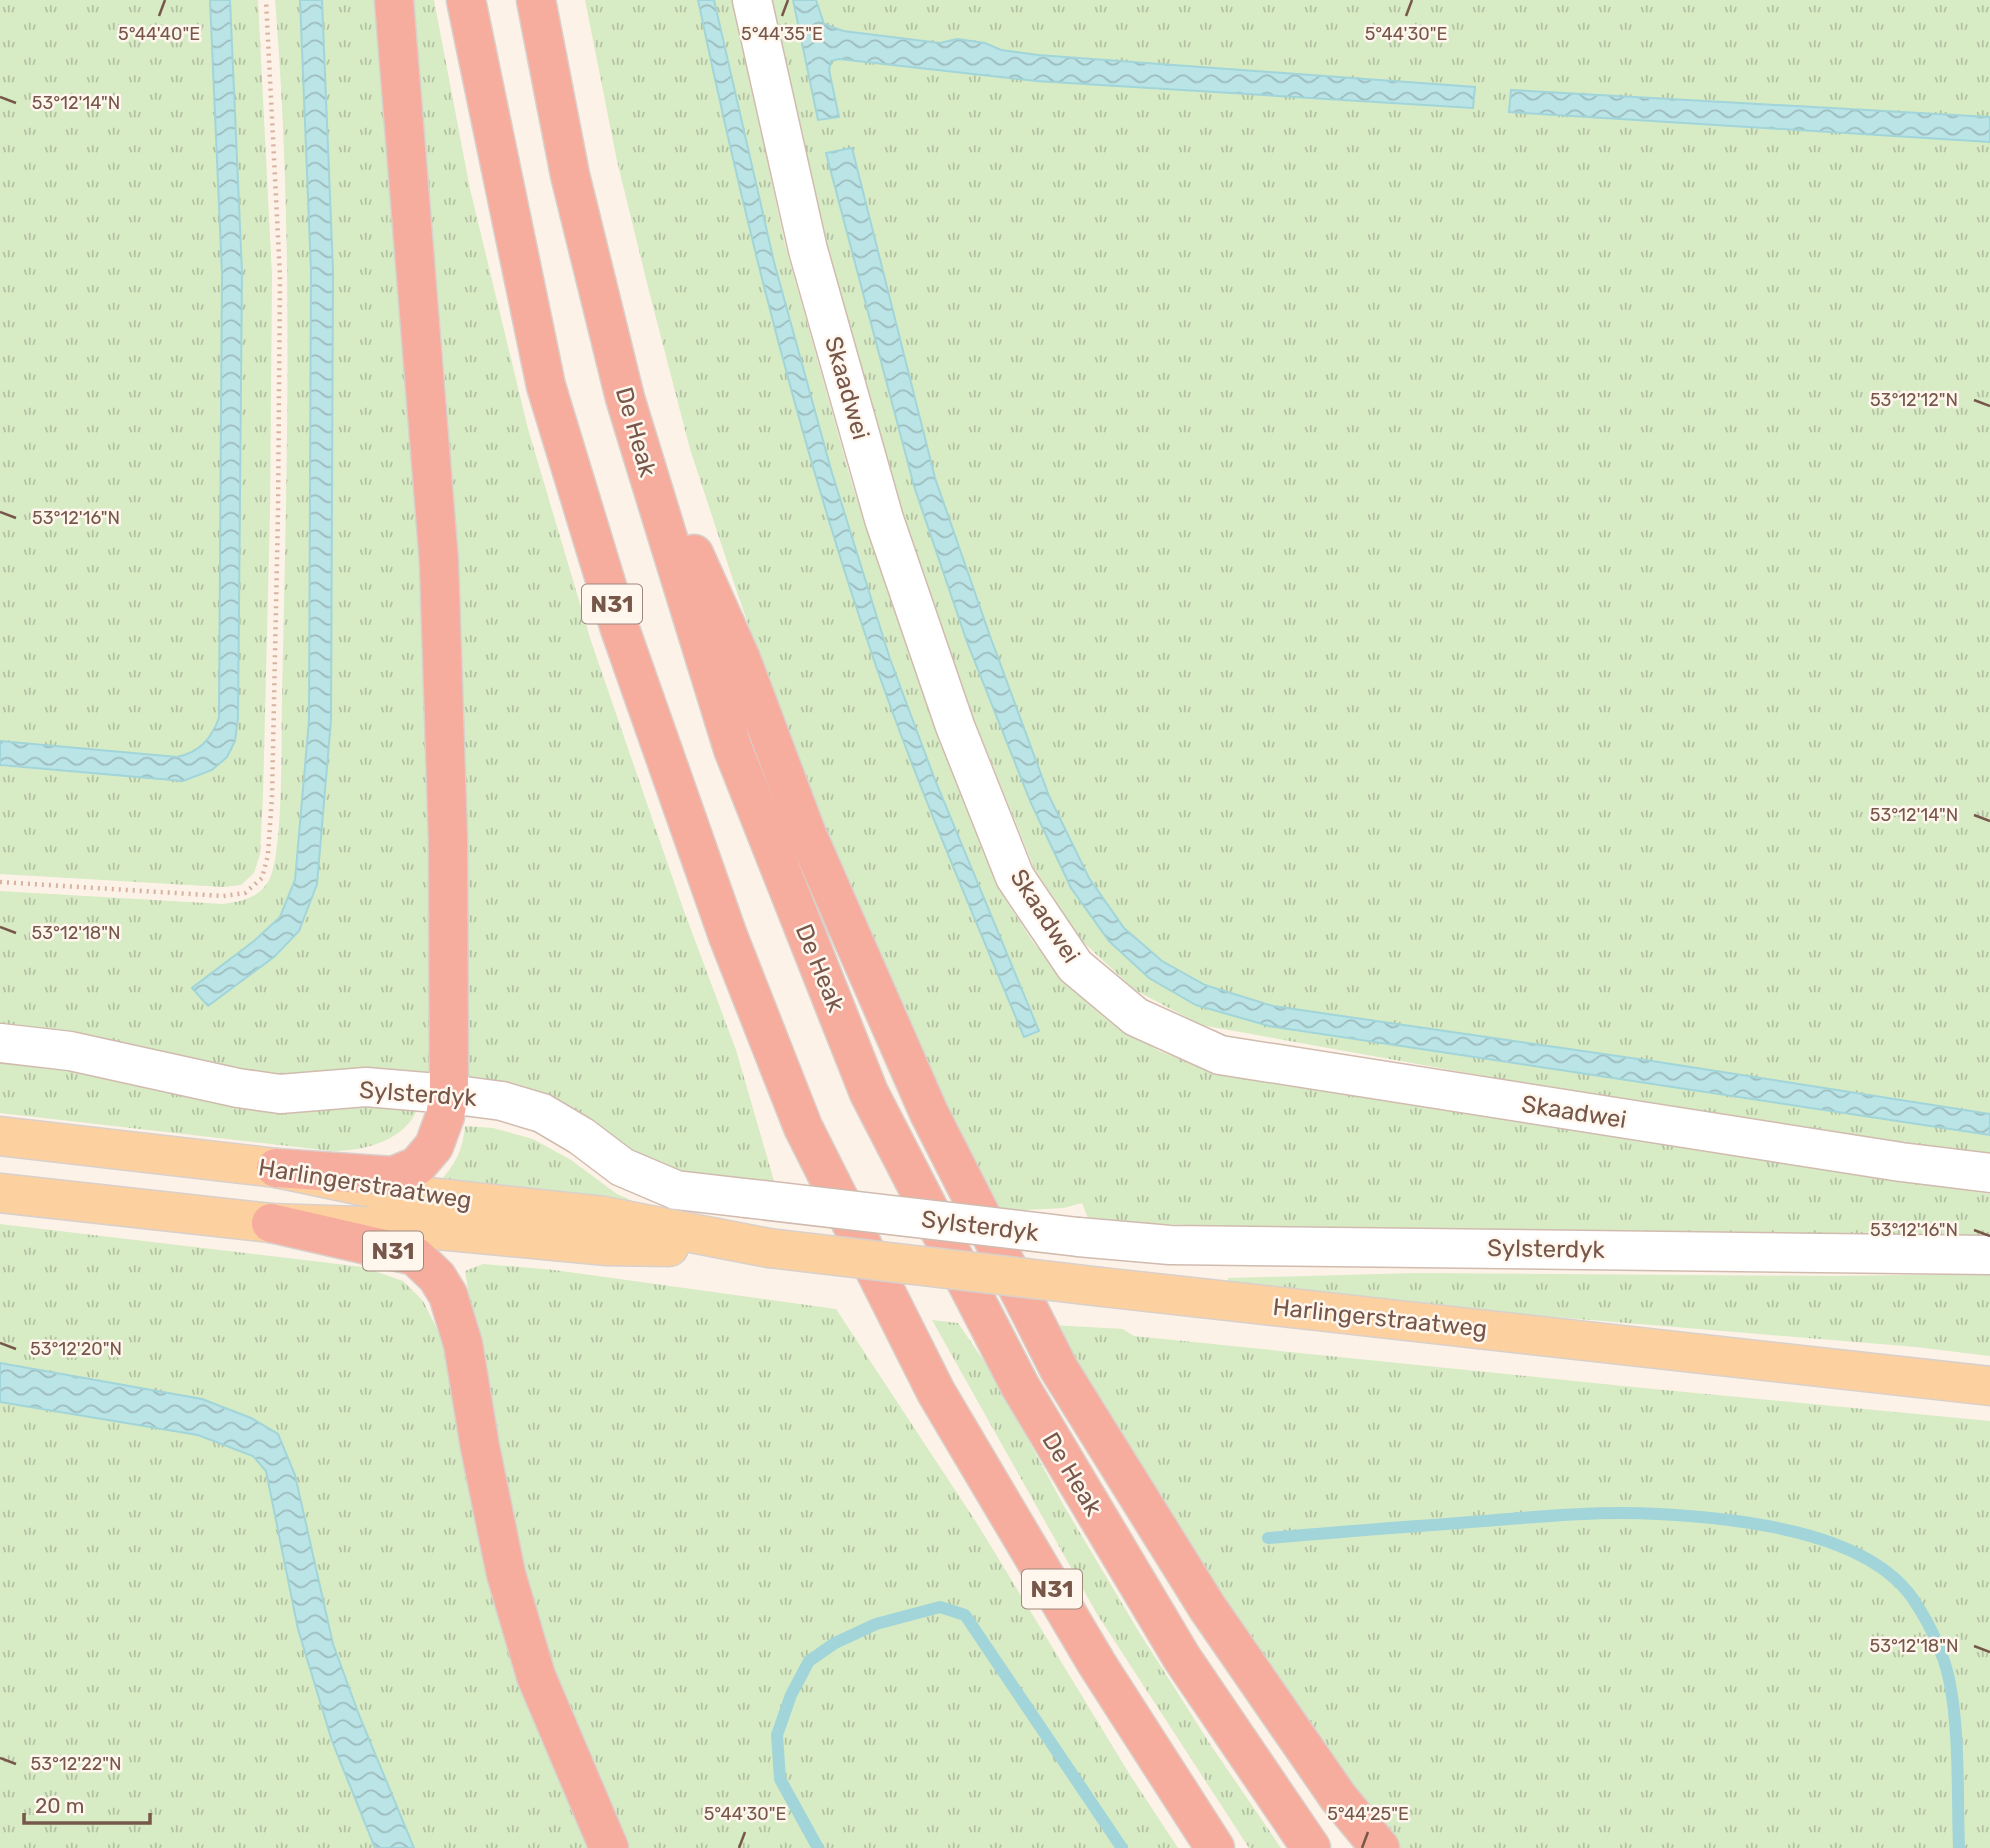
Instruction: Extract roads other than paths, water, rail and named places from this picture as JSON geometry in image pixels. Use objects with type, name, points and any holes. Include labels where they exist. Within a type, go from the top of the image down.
[{"type":"highway","points":[[276,1168],[393,1176],[417,1166],[434,1146],[445,1116],[449,1094],[448,840],[439,562],[394,0]]},
{"type":"highway","name":"N31","points":[[467,0],[550,399],[620,629],[728,936],[803,1127],[936,1392],[1097,1664],[1214,1848]]},
{"type":"highway","name":"De Heak","points":[[536,0],[570,175],[625,398],[733,749],[869,1093],[1020,1386],[1182,1658],[1311,1848]]},
{"type":"highway","points":[[625,398],[741,659],[806,832],[929,1113],[1059,1369],[1207,1606],[1338,1797],[1380,1848]]},
{"type":"highway","name":"N31","points":[[271,1223],[415,1256],[437,1277],[448,1295],[463,1344],[480,1447],[506,1574],[532,1664],[609,1848]]},
{"type":"main road","name":"Harlingerstraatweg","points":[[0,1136],[276,1168],[400,1194],[604,1216],[769,1248],[1990,1386]]},
{"type":"main road","name":"Harlingerstraatweg","points":[[0,1193],[271,1223],[417,1228],[607,1246],[769,1248]]},
{"type":"street","name":"Skaadwei","points":[[752,0],[808,250],[884,519],[955,726],[1015,877],[1075,966],[1136,1017],[1220,1055],[1874,1158],[1990,1172]]},
{"type":"street","name":"Sylsterdyk","points":[[0,1043],[70,1051],[238,1088],[280,1094],[366,1087],[502,1101],[542,1113],[581,1136],[622,1167],[676,1190],[1078,1237],[1170,1245],[1990,1255]]},
{"type":"water","points":[[210,0],[230,0],[242,272],[238,718],[235,741],[227,757],[212,770],[183,781],[0,765],[0,741],[177,757],[204,744],[219,718],[222,273]]},
{"type":"water","points":[[300,0],[322,0],[333,271],[331,720],[317,884],[299,931],[274,957],[208,1006],[192,988],[254,941],[280,917],[295,880],[309,720],[311,271]]},
{"type":"water","points":[[698,0],[714,0],[774,262],[832,473],[890,659],[935,780],[1039,1031],[1024,1037],[911,760],[876,666],[823,502],[755,252]]},
{"type":"water","points":[[793,0],[816,0],[824,24],[843,31],[940,43],[957,39],[985,43],[1001,50],[1038,55],[1475,87],[1473,108],[1036,81],[839,59],[831,61],[829,70],[839,117],[818,120]]},
{"type":"water","points":[[1511,90],[1990,117],[1990,142],[1509,112]]},
{"type":"water","points":[[852,148],[935,478],[1049,796],[1089,878],[1124,928],[1162,961],[1205,985],[1273,1006],[1990,1114],[1990,1135],[1269,1026],[1196,1005],[1149,978],[1109,941],[1071,888],[1031,803],[967,642],[914,486],[826,153]]},
{"type":"water","points":[[0,1363],[202,1399],[251,1418],[278,1434],[295,1475],[333,1644],[414,1848],[375,1848],[332,1741],[298,1629],[266,1471],[253,1456],[198,1435],[0,1402]]},
{"type":"waterway","points":[[1268,1538],[1553,1516],[1632,1513],[1725,1519],[1799,1533],[1834,1544],[1867,1559],[1894,1578],[1915,1602],[1940,1649],[1953,1699],[1959,1848]]},
{"type":"waterway","points":[[818,1848],[780,1779],[777,1735],[791,1695],[809,1661],[835,1643],[876,1624],[940,1607],[965,1615],[1122,1848]]}]
